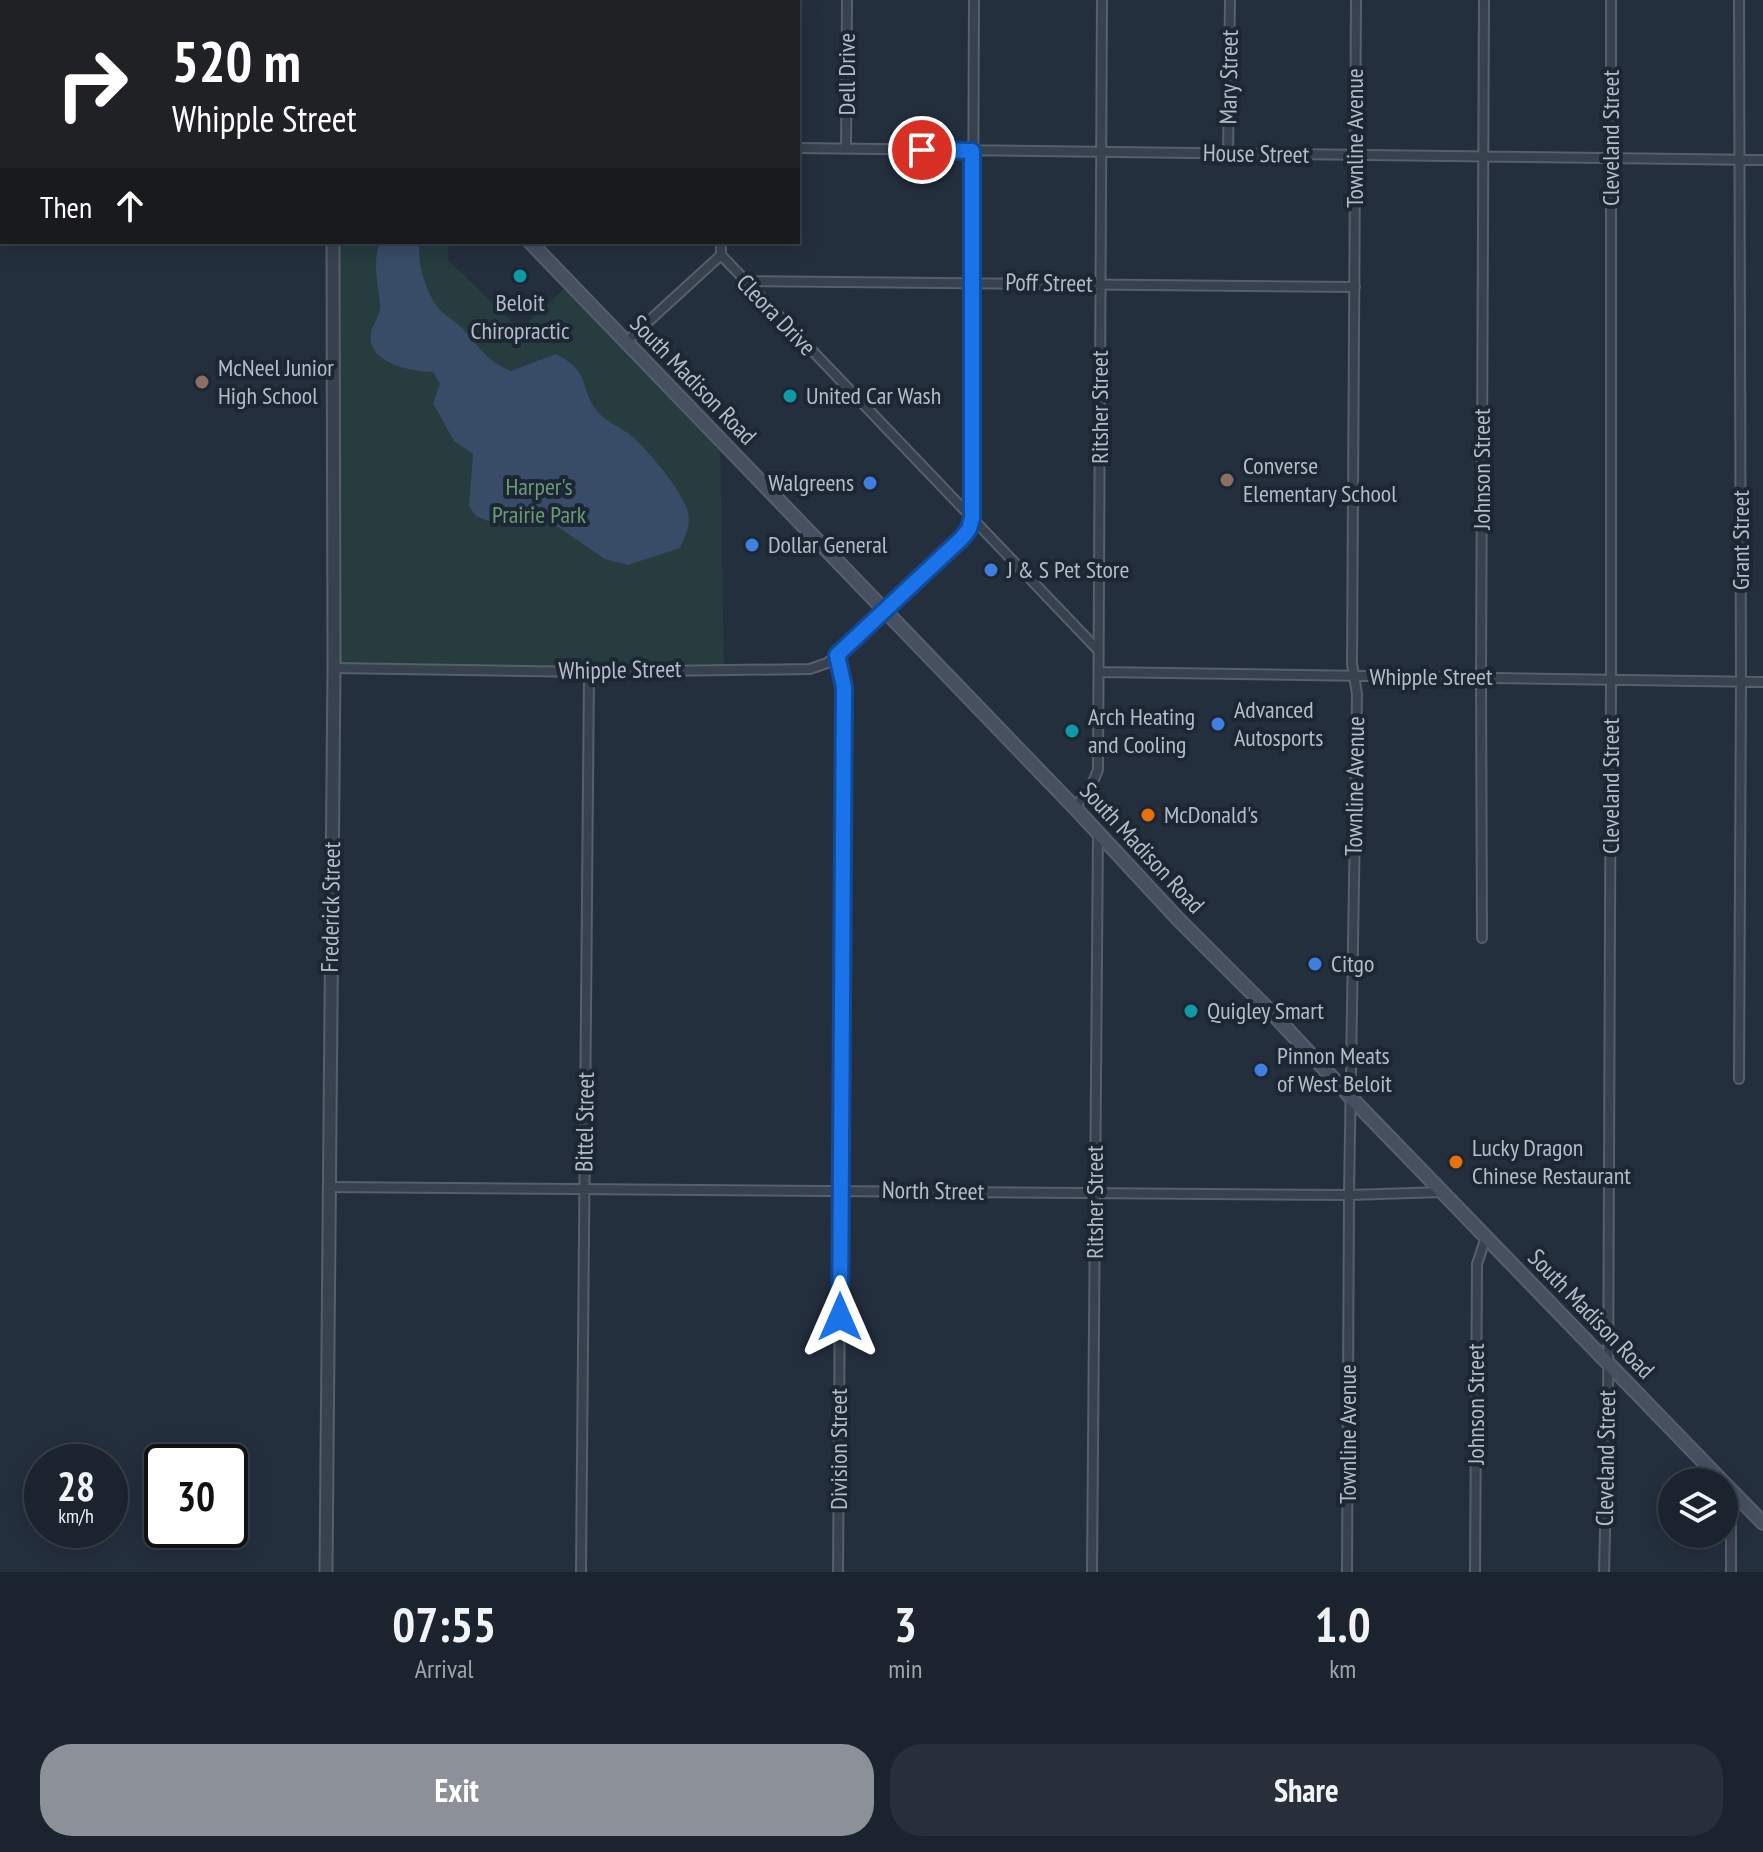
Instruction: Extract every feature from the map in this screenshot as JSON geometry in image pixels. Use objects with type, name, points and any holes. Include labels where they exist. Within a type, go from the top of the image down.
[{"type":"main road","name":"South Madison Road","points":[[532,244],[1710,1468]]},
{"type":"main road","name":"South Madison Road","points":[[1738,1497],[1763,1523]]},
{"type":"street","name":"Dell Drive","points":[[846,148],[847,0]]},
{"type":"street","points":[[972,518],[974,0]]},
{"type":"street","name":"Ritsher Street","points":[[1075,808],[1098,770],[1102,0]]},
{"type":"street","name":"Mary Street","points":[[1228,154],[1230,0]]},
{"type":"street","name":"Townline Avenue","points":[[1347,1572],[1357,694],[1352,648],[1356,0]]},
{"type":"street","name":"Johnson Street","points":[[1482,938],[1484,0]]},
{"type":"street","name":"Cleveland Street","points":[[1604,1572],[1608,1363],[1611,0]]},
{"type":"street","name":"Grant Street","points":[[1739,0],[1739,1079]]},
{"type":"street","name":"House Street","points":[[800,148],[1763,160]]},
{"type":"street","name":"Frederick Street","points":[[326,1572],[334,668],[333,244]]},
{"type":"street","points":[[626,342],[721,255],[721,244]]},
{"type":"street","name":"Cleora Drive","points":[[721,255],[1098,651]]},
{"type":"street","name":"Poff Street","points":[[743,281],[1355,287]]},
{"type":"street","name":"Whipple Street","points":[[334,668],[589,672],[810,669],[827,663],[837,655],[962,538],[972,518]]},
{"type":"street","name":"Division Street","points":[[837,655],[844,687],[838,1572]]},
{"type":"street","name":"Bittel Street","points":[[581,1572],[589,672]]},
{"type":"street","name":"Whipple Street","points":[[1099,672],[1763,682]]},
{"type":"street","name":"Ritsher Street","points":[[1092,1572],[1098,832]]},
{"type":"street","name":"North Street","points":[[328,1187],[1349,1195],[1442,1192]]},
{"type":"street","name":"Johnson Street","points":[[1475,1572],[1477,1264],[1486,1237]]},
{"type":"street","points":[[1730,1548],[1731,1572]]},
{"type":"green space","name":"Harper's Prairie Park","points":[[333,244],[449,244],[448,260],[520,330],[570,283],[720,439],[724,669],[334,668]]},
{"type":"water","points":[[380,244],[420,244],[421,268],[436,305],[494,362],[511,371],[556,354],[568,361],[580,374],[598,412],[640,444],[680,495],[689,522],[680,548],[628,565],[605,559],[558,527],[512,519],[493,523],[476,516],[469,506],[473,454],[454,441],[433,403],[440,384],[433,372],[392,364],[375,352],[371,343],[371,333],[380,308],[376,265]]},
{"type":"place","name":"Beloit Chiropractic","points":[[520,276]]},
{"type":"place","name":"McNeel Junior High School","points":[[202,382]]},
{"type":"place","name":"United Car Wash","points":[[790,396]]},
{"type":"place","name":"Converse Elementary School","points":[[1227,480]]},
{"type":"place","name":"Walgreens","points":[[870,483]]},
{"type":"place","name":"Dollar General","points":[[752,545]]},
{"type":"place","name":"J & S Pet Store","points":[[991,570]]},
{"type":"place","name":"Advanced Autosports","points":[[1218,724]]},
{"type":"place","name":"Arch Heating and Cooling","points":[[1072,731]]},
{"type":"place","name":"McDonald's","points":[[1148,815]]},
{"type":"place","name":"Citgo","points":[[1315,964]]},
{"type":"place","name":"Quigley Smart","points":[[1191,1011]]},
{"type":"place","name":"Pinnon Meats of West Beloit","points":[[1261,1070]]},
{"type":"place","name":"Lucky Dragon Chinese Restaurant","points":[[1456,1162]]},
{"type":"route","points":[[840,1317],[844,687],[837,655],[962,538],[972,518],[972,151],[922,150]]}]
